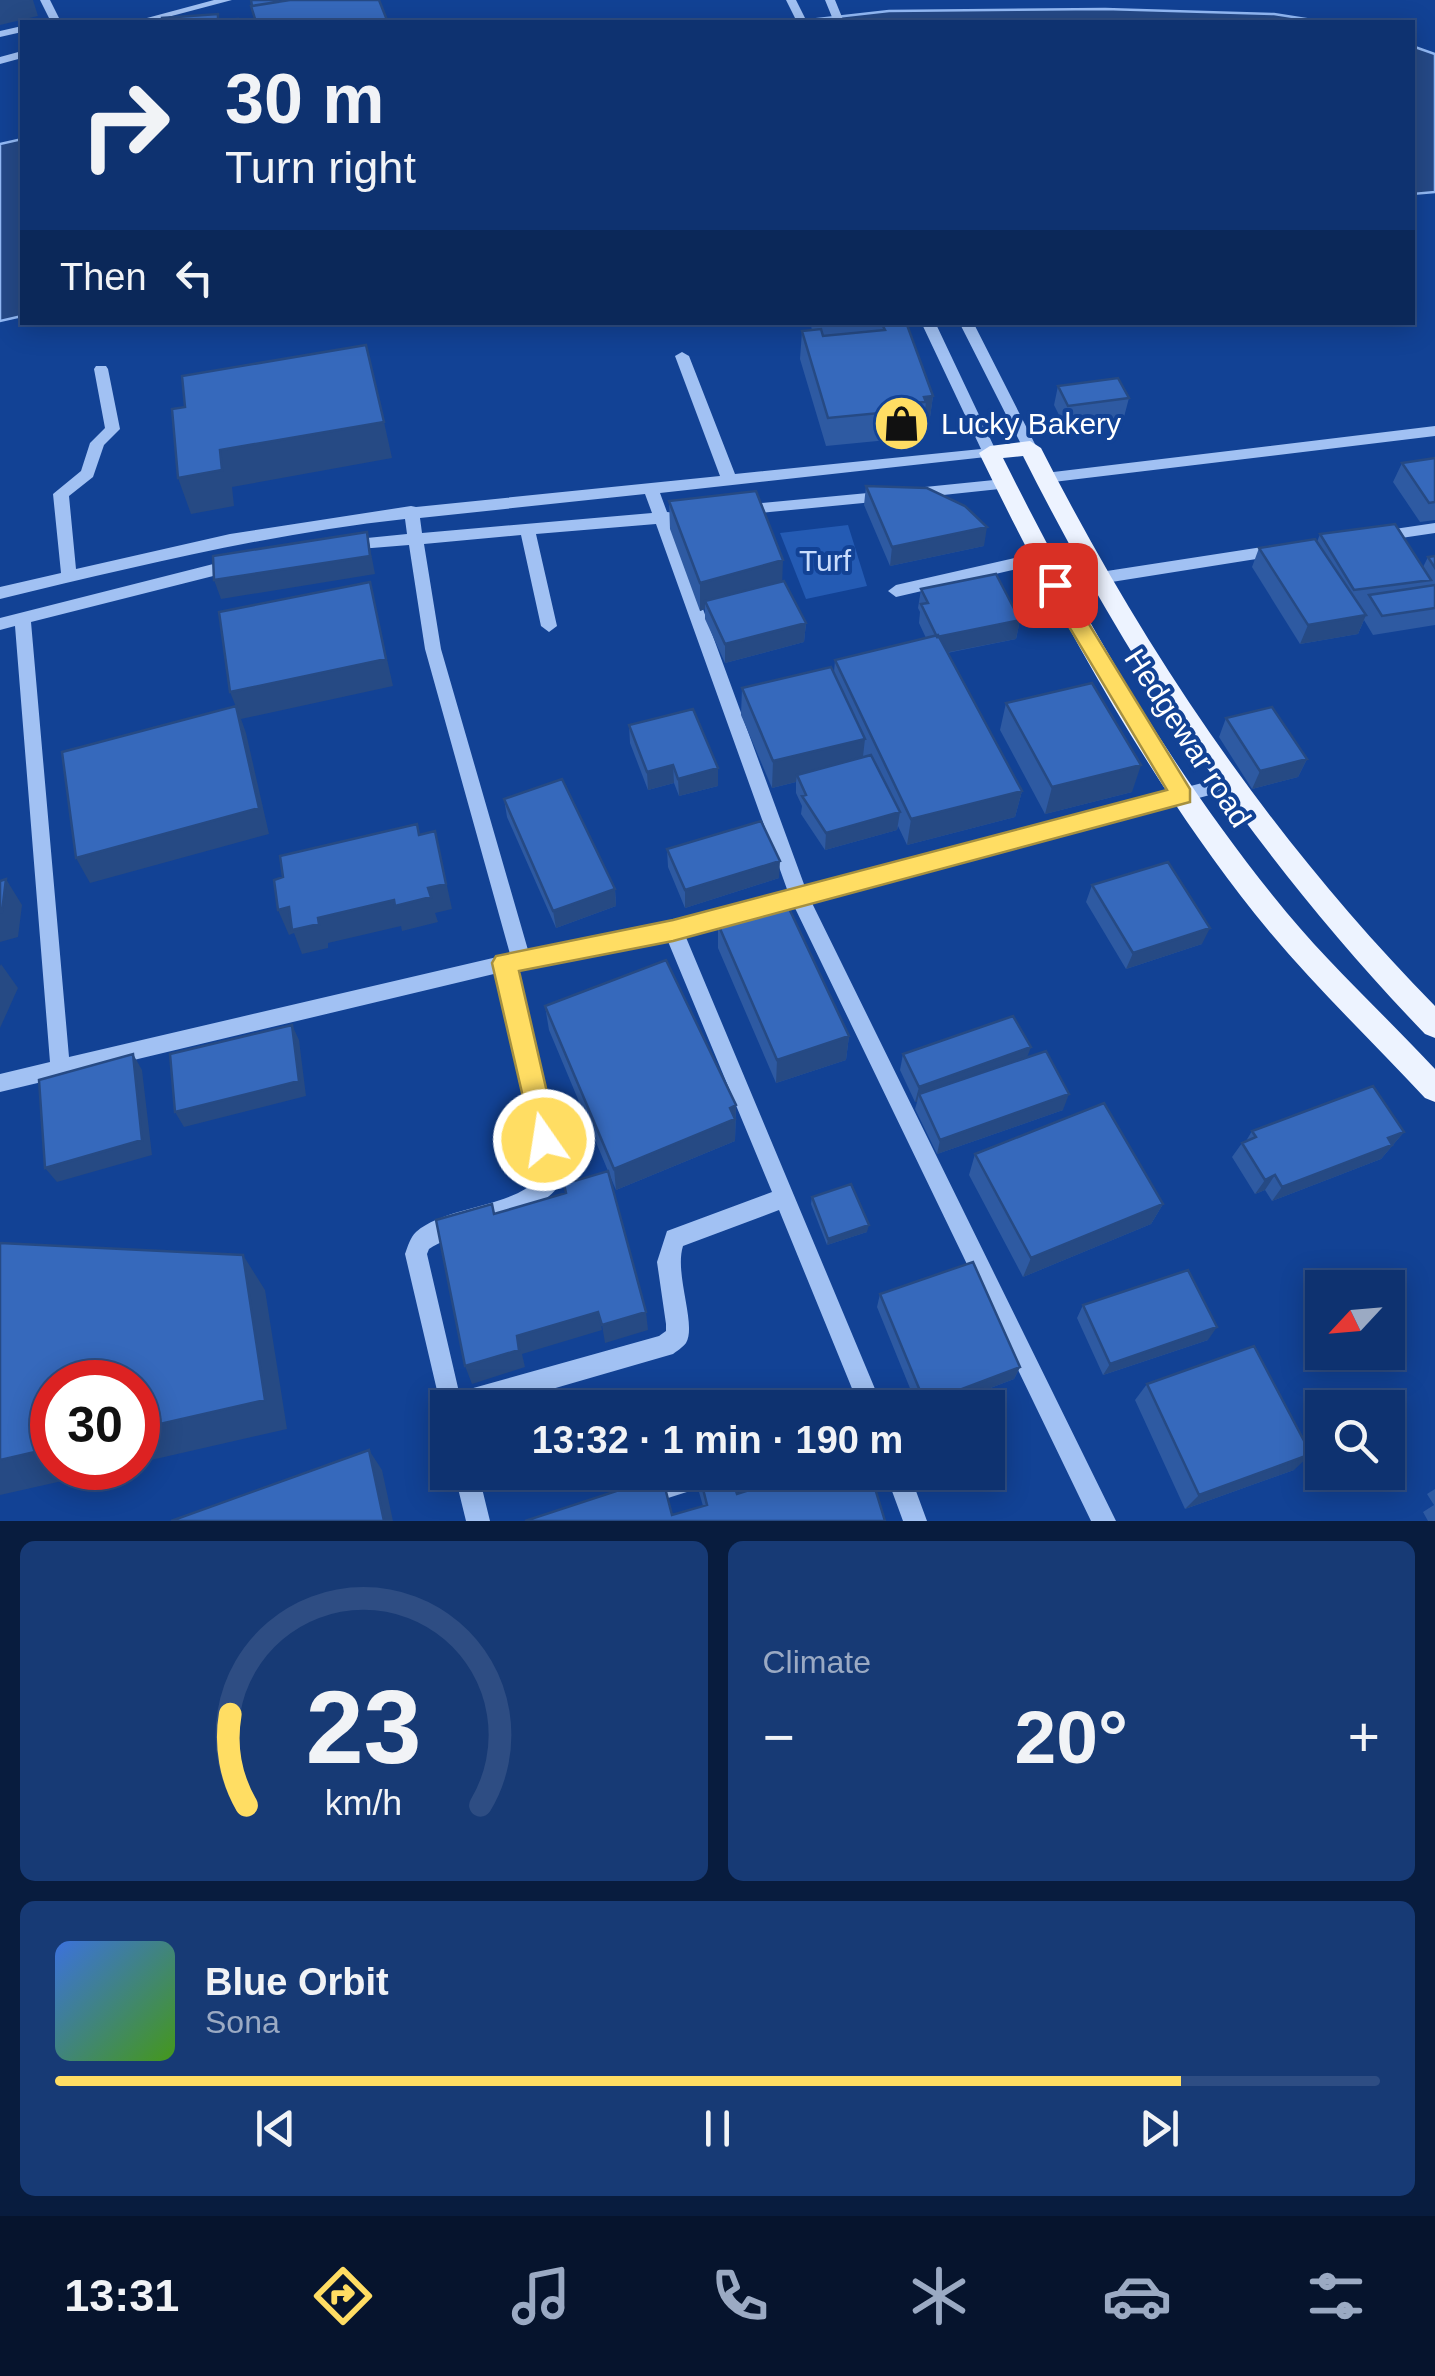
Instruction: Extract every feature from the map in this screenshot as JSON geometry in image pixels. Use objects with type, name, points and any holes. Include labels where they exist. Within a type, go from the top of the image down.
[{"type":"main road","points":[[990,453],[1030,448]]},
{"type":"main road","name":"Hedgewar road","points":[[1030,448],[1095,578],[1225,784],[1308,890],[1435,1025]]},
{"type":"main road","name":"Hedgewar road","points":[[990,453],[1055,585],[1182,795],[1280,923],[1435,1089]]},
{"type":"main road","points":[[1004,484],[1045,478]]},
{"type":"street","points":[[165,0],[174,13]]},
{"type":"street","points":[[146,20],[227,0]]},
{"type":"street","name":"Hedgewar road","points":[[929,325],[990,453]]},
{"type":"street","name":"Hedgewar road","points":[[968,325],[1030,448]]},
{"type":"street","points":[[682,356],[730,482]]},
{"type":"street","points":[[69,575],[61,494],[88,474],[97,443],[113,429],[101,369]]},
{"type":"street","points":[[1045,478],[1435,431]]},
{"type":"street","points":[[0,593],[230,539],[411,510],[651,490],[990,453]]},
{"type":"street","points":[[716,513],[1004,484]]},
{"type":"street","points":[[651,490],[798,894],[1104,1521]]},
{"type":"street","points":[[411,510],[433,649],[513,962],[552,1178],[542,1193],[442,1228],[420,1242],[416,1254],[447,1390]]},
{"type":"street","points":[[319,548],[697,515]]},
{"type":"street","points":[[526,528],[549,626]]},
{"type":"street","points":[[1360,539],[1435,528]]},
{"type":"street","points":[[1055,585],[1303,548]]},
{"type":"street","points":[[896,591],[1042,558]]},
{"type":"street","points":[[0,624],[256,560]]},
{"type":"street","points":[[23,618],[60,1066]]},
{"type":"street","points":[[0,1083],[513,962],[673,930],[1225,784]]},
{"type":"street","points":[[673,930],[864,1390]]},
{"type":"street","points":[[511,1390],[665,1346],[677,1337],[679,1318],[666,1268],[666,1252],[674,1238],[784,1198]]},
{"type":"street","points":[[470,1490],[478,1521]]},
{"type":"street","points":[[622,1500],[654,1490]]},
{"type":"street","points":[[904,1490],[916,1521]]},
{"type":"green space","name":"Turf","points":[[848,525],[867,586],[806,599],[780,533]]},
{"type":"shaded area","points":[[1105,9],[1274,14],[1312,20],[809,20],[889,11]]},
{"type":"shaded area","points":[[1415,47],[1435,54],[1435,192],[1415,194]]},
{"type":"shaded area","points":[[20,139],[20,316],[0,321],[0,144]]},
{"type":"building","points":[[251,0],[278,0],[278,2],[252,6]]},
{"type":"building","points":[[290,0],[379,0],[387,20],[255,20],[251,6]]},
{"type":"building","points":[[218,14],[218,20],[162,18]]},
{"type":"building","points":[[882,325],[907,325],[933,396],[924,397],[926,402],[899,404],[901,411],[828,418],[802,331],[821,329],[823,336],[885,330]]},
{"type":"building","points":[[366,345],[384,422],[220,450],[222,470],[178,478],[172,409],[185,407],[182,376]]},
{"type":"building","points":[[1118,378],[1129,398],[1068,406],[1058,386]]},
{"type":"building","points":[[1435,458],[1435,502],[1429,503],[1402,463]]},
{"type":"building","points":[[866,486],[927,488],[965,506],[987,527],[892,547]]},
{"type":"building","points":[[756,491],[783,560],[700,583],[669,501]]},
{"type":"building","points":[[1395,524],[1431,580],[1354,590],[1320,534]]},
{"type":"building","points":[[367,532],[370,556],[214,580],[213,556]]},
{"type":"building","points":[[1315,539],[1366,615],[1308,625],[1259,548]]},
{"type":"building","points":[[996,574],[1020,620],[937,637],[921,604],[928,603],[921,589]]},
{"type":"building","points":[[784,581],[806,623],[725,644],[705,601]]},
{"type":"building","points":[[370,582],[386,659],[230,692],[219,612]]},
{"type":"building","points":[[1435,585],[1435,608],[1382,616],[1369,595]]},
{"type":"building","points":[[938,635],[1022,791],[911,819],[835,660]]},
{"type":"building","points":[[831,667],[865,739],[773,761],[742,688]]},
{"type":"building","points":[[1092,683],[1141,765],[1052,787],[1006,703]]},
{"type":"building","points":[[236,706],[259,808],[76,858],[62,752]]},
{"type":"building","points":[[1272,707],[1307,759],[1260,771],[1226,718]]},
{"type":"building","points":[[693,709],[718,768],[678,779],[673,765],[647,772],[629,725]]},
{"type":"building","points":[[871,755],[900,812],[826,833],[802,796],[806,795],[797,775]]},
{"type":"building","points":[[562,779],[615,889],[553,911],[504,799]]},
{"type":"building","points":[[761,821],[780,861],[685,890],[667,849]]},
{"type":"building","points":[[417,824],[419,835],[435,831],[446,884],[428,888],[431,897],[395,906],[394,900],[318,918],[319,924],[292,930],[289,907],[278,910],[274,880],[283,877],[280,856]]},
{"type":"building","points":[[1168,862],[1210,928],[1133,953],[1092,885]]},
{"type":"building","points":[[6,879],[2,912],[0,912],[0,881]]},
{"type":"building","points":[[786,902],[849,1036],[777,1060],[718,924]]},
{"type":"building","points":[[666,960],[736,1105],[730,1108],[735,1119],[614,1169],[545,1006]]},
{"type":"building","points":[[1013,1016],[1031,1047],[919,1087],[903,1054]]},
{"type":"building","points":[[292,1025],[299,1081],[175,1112],[170,1054]]},
{"type":"building","points":[[1046,1051],[1069,1094],[940,1140],[919,1094]]},
{"type":"building","points":[[133,1054],[142,1140],[45,1168],[39,1080]]},
{"type":"building","points":[[1373,1086],[1404,1132],[1388,1138],[1392,1145],[1282,1187],[1275,1175],[1265,1180],[1242,1143],[1256,1137],[1252,1131]]},
{"type":"building","points":[[1104,1103],[1163,1204],[1031,1258],[975,1154]]},
{"type":"building","points":[[608,1171],[646,1312],[602,1325],[598,1312],[517,1336],[519,1350],[465,1366],[436,1220],[492,1204],[494,1214],[566,1193],[564,1184]]},
{"type":"building","points":[[851,1184],[869,1225],[828,1239],[812,1197]]},
{"type":"building","points":[[0,1243],[243,1255],[265,1400],[160,1424],[160,1360],[30,1360],[30,1453],[0,1460]]},
{"type":"building","points":[[973,1262],[1020,1367],[959,1390],[920,1390],[880,1294]]},
{"type":"building","points":[[1188,1270],[1217,1327],[1110,1364],[1083,1305]]},
{"type":"building","points":[[1254,1346],[1305,1443],[1305,1456],[1199,1495],[1147,1384]]},
{"type":"building","points":[[369,1450],[384,1521],[171,1521]]},
{"type":"building","points":[[619,1490],[666,1490],[672,1515],[707,1505],[703,1490],[736,1490],[737,1494],[750,1490],[876,1490],[885,1521],[525,1521]]},
{"type":"place","name":"Lucky Bakery","points":[[902,423]]},
{"type":"route","points":[[544,1140],[504,963],[673,930],[1182,795],[1055,585]]}]
